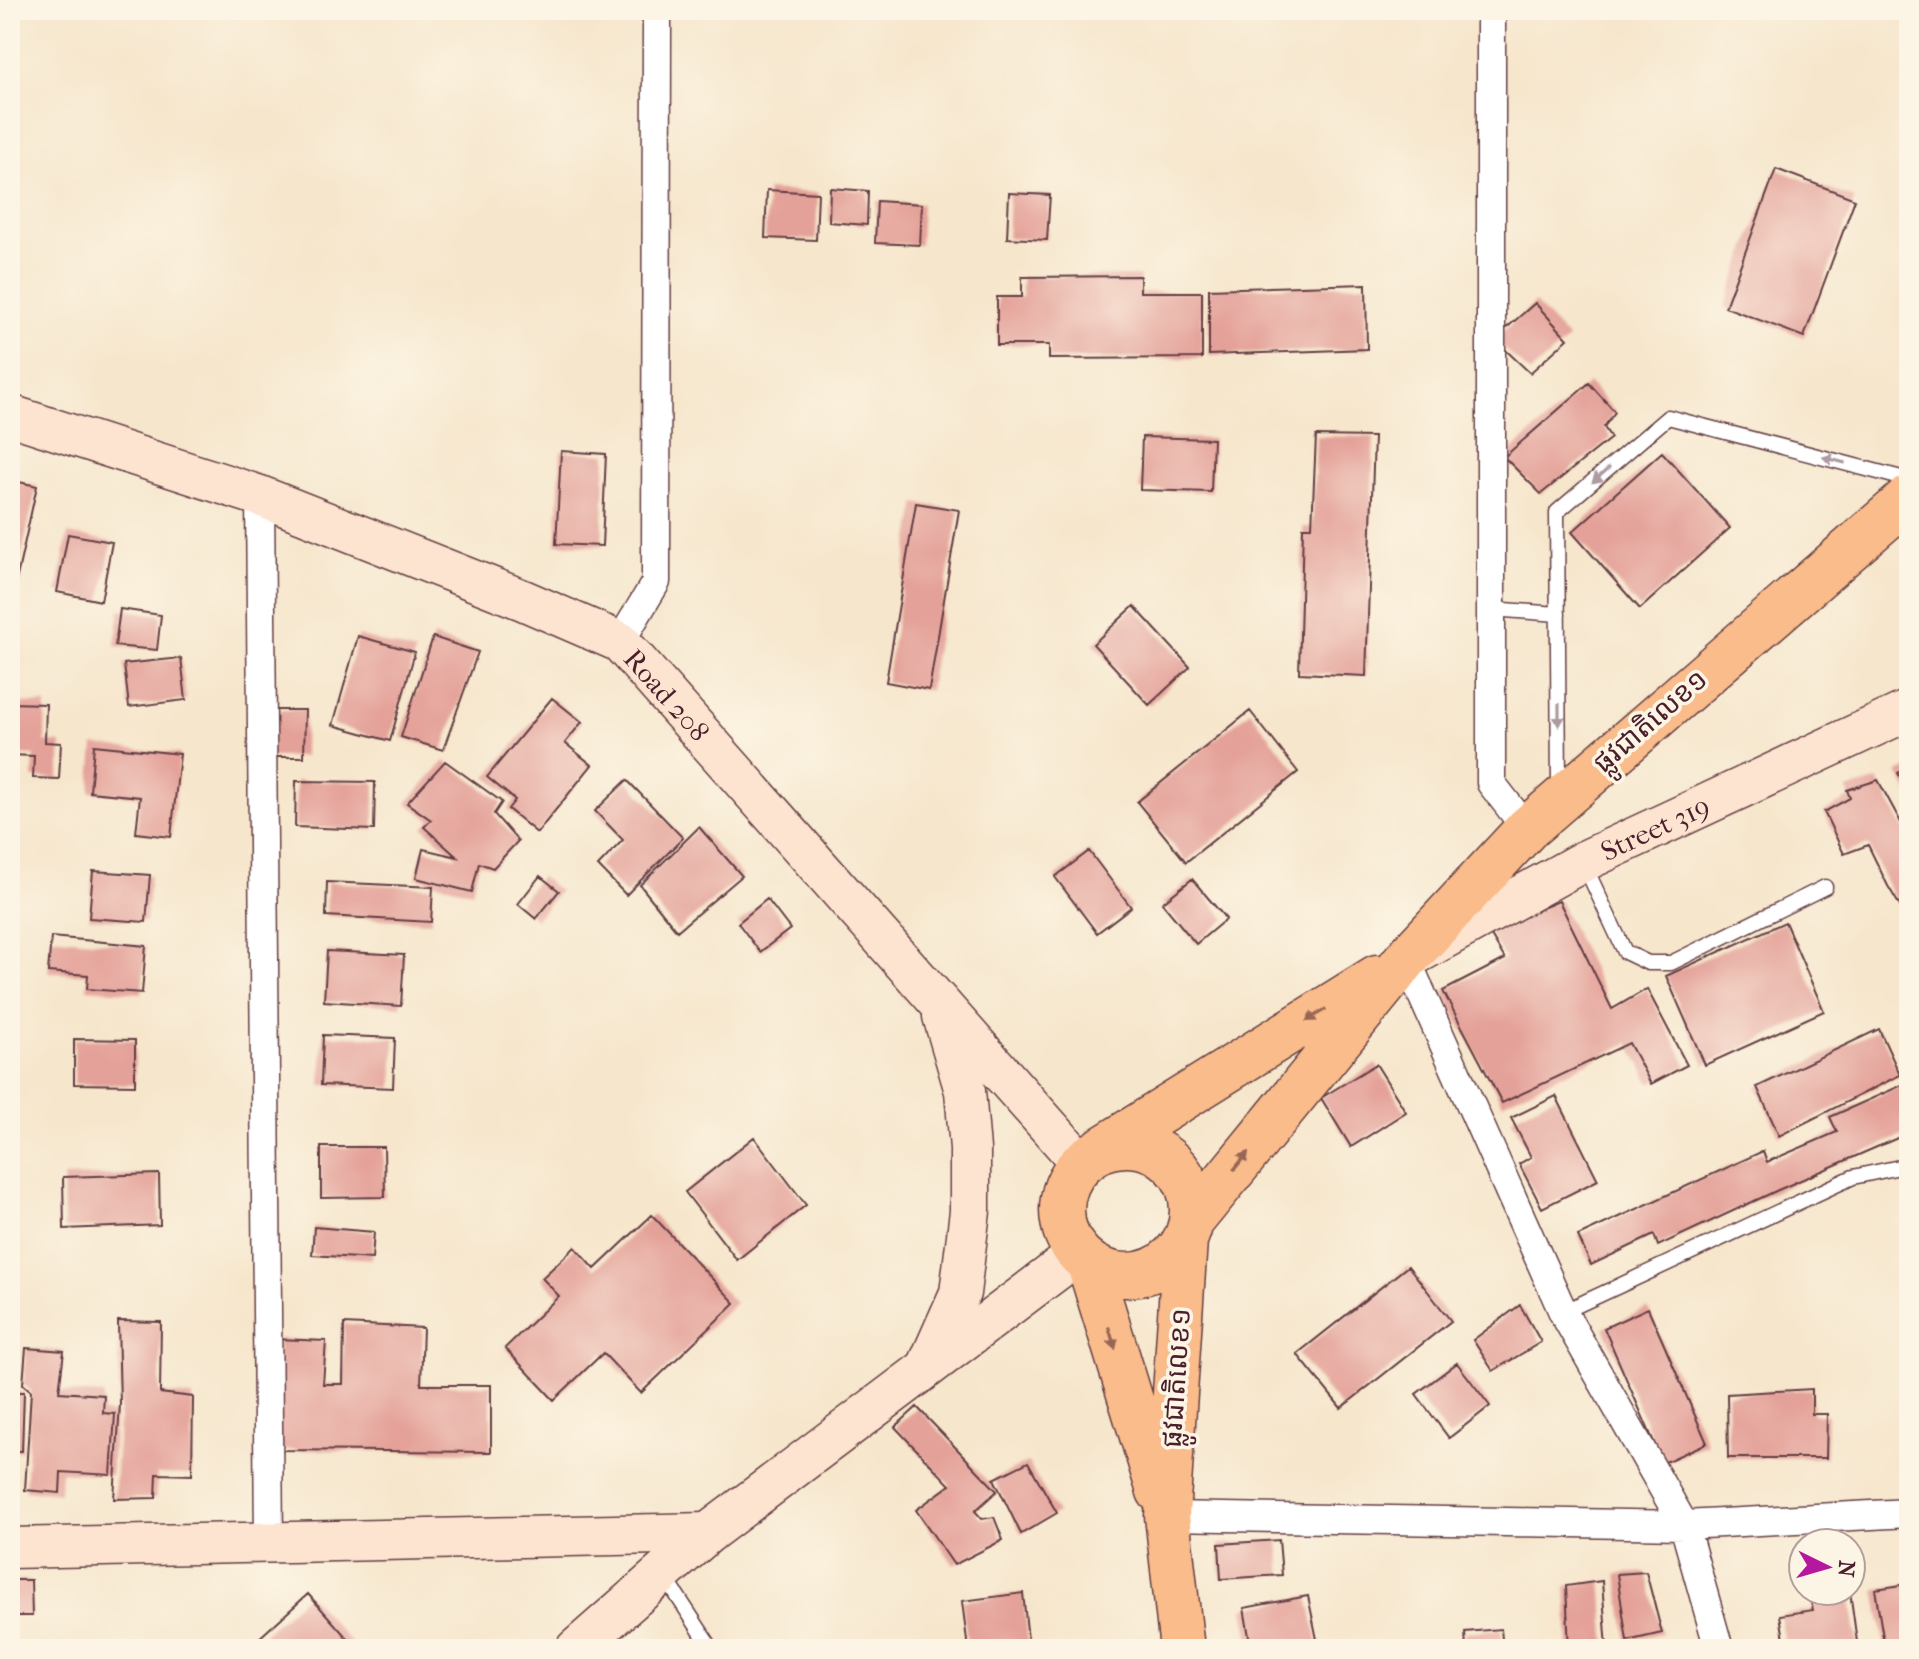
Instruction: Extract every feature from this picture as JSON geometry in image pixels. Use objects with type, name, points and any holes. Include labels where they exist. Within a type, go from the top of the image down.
[{"type":"highway","name":"ផ្លូវជាតិលេខ១","points":[[1182,1649],[1167,1516],[1188,1231],[1406,959],[1527,829],[1909,498]]},
{"type":"highway","name":"ផ្លូវជាតិលេខ១","points":[[1088,1158],[1406,959]]},
{"type":"highway","points":[[1136,1145],[1156,1151],[1173,1163],[1185,1180],[1191,1200],[1188,1231],[1174,1256],[1159,1267],[1142,1274],[1106,1272],[1084,1259],[1065,1228],[1063,1198],[1069,1179],[1088,1158],[1115,1146],[1136,1145]]},
{"type":"highway","name":"ផ្លូវជាតិលេខ១","points":[[1084,1259],[1167,1516]]},
{"type":"street","points":[[620,642],[656,582],[657,10]]},
{"type":"street","points":[[1491,10],[1491,783],[1527,829]]},
{"type":"street","name":"Road 208","points":[[10,415],[260,496],[523,600],[620,642],[940,1004],[1088,1158]]},
{"type":"street","points":[[260,496],[269,1542]]},
{"type":"street","name":"Street 319","points":[[1406,959],[1582,862],[1909,710]]},
{"type":"street","points":[[1406,959],[1563,1312],[1684,1525],[1719,1649]]},
{"type":"street","points":[[926,1368],[960,1293],[970,1211],[970,1149],[965,1091],[940,1004]]},
{"type":"street","points":[[576,1649],[708,1533],[926,1368],[1084,1259]]},
{"type":"street","points":[[1167,1516],[1684,1525],[1909,1513]]},
{"type":"street","points":[[10,1548],[708,1533]]},
{"type":"lane","points":[[1559,800],[1557,512],[1668,417],[1909,480]]},
{"type":"lane","points":[[1491,609],[1558,614]]},
{"type":"lane","points":[[1582,862],[1625,952],[1648,963],[1671,963],[1825,887]]},
{"type":"lane","points":[[1563,1312],[1853,1177],[1909,1165]]},
{"type":"lane","points":[[662,1573],[712,1649]]},
{"type":"building","points":[[1776,169],[1855,199],[1804,337],[1725,307]]},
{"type":"building","points":[[830,188],[868,191],[867,225],[829,222]]},
{"type":"building","points":[[767,190],[818,193],[816,240],[765,238]]},
{"type":"building","points":[[1009,193],[1050,195],[1047,240],[1007,238]]},
{"type":"building","points":[[877,201],[922,204],[920,245],[875,243]]},
{"type":"building","points":[[1140,276],[1140,292],[1202,292],[1202,358],[1049,359],[1049,345],[997,345],[997,297],[1022,297],[1022,277]]},
{"type":"building","points":[[1366,284],[1367,349],[1209,355],[1209,289]]},
{"type":"building","points":[[1535,303],[1568,339],[1530,373],[1494,339]]},
{"type":"building","points":[[1589,383],[1615,412],[1604,427],[1611,438],[1541,494],[1504,457]]},
{"type":"building","points":[[1316,436],[1374,437],[1366,676],[1299,673],[1303,527],[1312,527]]},
{"type":"building","points":[[1142,437],[1213,439],[1211,492],[1140,490]]},
{"type":"building","points":[[561,451],[606,454],[602,546],[556,544]]},
{"type":"building","points":[[1662,452],[1730,528],[1640,609],[1572,532]]},
{"type":"building","points":[[10,480],[37,486],[11,604],[10,604]]},
{"type":"building","points":[[916,503],[959,510],[929,690],[886,682]]},
{"type":"building","points":[[68,534],[112,542],[101,601],[57,592]]},
{"type":"building","points":[[1134,606],[1190,667],[1149,705],[1093,644]]},
{"type":"building","points":[[120,609],[161,615],[157,650],[115,646]]},
{"type":"building","points":[[358,636],[415,652],[390,741],[333,725]]},
{"type":"building","points":[[433,637],[478,652],[443,750],[401,737]]},
{"type":"building","points":[[181,658],[186,700],[129,707],[124,664]]},
{"type":"building","points":[[552,698],[582,722],[565,743],[592,765],[537,833],[508,809],[515,800],[487,777]]},
{"type":"building","points":[[10,703],[46,704],[45,742],[61,743],[59,779],[33,778],[34,756],[10,755]]},
{"type":"building","points":[[267,710],[305,710],[304,757],[266,757]]},
{"type":"building","points":[[1250,711],[1298,772],[1186,862],[1137,802]]},
{"type":"building","points":[[94,745],[180,754],[171,837],[136,833],[140,797],[90,792]]},
{"type":"building","points":[[445,761],[502,802],[494,814],[518,841],[493,868],[479,863],[472,892],[416,878],[423,849],[457,857],[424,827],[431,820],[407,803]]},
{"type":"building","points":[[1909,768],[1909,794],[1898,773]]},
{"type":"building","points":[[627,780],[683,838],[626,895],[598,866],[623,840],[595,811]]},
{"type":"building","points":[[1878,780],[1904,828],[1909,831],[1909,921],[1868,845],[1844,854],[1824,812],[1850,798],[1847,790]]},
{"type":"building","points":[[296,781],[375,782],[374,830],[295,827]]},
{"type":"building","points":[[699,827],[742,876],[677,931],[640,885]]},
{"type":"building","points":[[1089,851],[1131,907],[1097,933],[1055,877]]},
{"type":"building","points":[[93,871],[150,875],[146,922],[89,918]]},
{"type":"building","points":[[540,876],[559,891],[536,919],[518,904]]},
{"type":"building","points":[[1192,879],[1226,919],[1196,944],[1162,903]]},
{"type":"building","points":[[327,882],[433,887],[431,922],[326,916]]},
{"type":"building","points":[[767,899],[790,929],[760,952],[738,923]]},
{"type":"building","points":[[1559,901],[1612,1009],[1647,989],[1687,1065],[1651,1084],[1629,1043],[1502,1103],[1443,991],[1505,959],[1488,931]]},
{"type":"building","points":[[1785,922],[1824,1011],[1705,1065],[1666,976]]},
{"type":"building","points":[[51,937],[146,946],[142,993],[87,989],[88,975],[48,972]]},
{"type":"building","points":[[327,951],[404,955],[401,1006],[324,1001]]},
{"type":"building","points":[[1879,1029],[1900,1075],[1779,1136],[1757,1087]]},
{"type":"building","points":[[323,1035],[395,1038],[393,1088],[321,1085]]},
{"type":"building","points":[[74,1039],[135,1040],[135,1085],[74,1084]]},
{"type":"building","points":[[1376,1064],[1406,1112],[1351,1147],[1321,1098]]},
{"type":"building","points":[[1909,1082],[1909,1133],[1658,1246],[1654,1235],[1591,1265],[1578,1236],[1763,1151],[1767,1162],[1837,1132],[1830,1117]]},
{"type":"building","points":[[1556,1096],[1598,1180],[1542,1208],[1519,1164],[1531,1157],[1511,1118]]},
{"type":"building","points":[[754,1137],[806,1205],[737,1260],[685,1192]]},
{"type":"building","points":[[321,1147],[384,1147],[385,1197],[321,1198]]},
{"type":"building","points":[[159,1174],[160,1225],[64,1229],[63,1177]]},
{"type":"building","points":[[652,1215],[735,1303],[641,1393],[603,1353],[554,1400],[505,1348],[559,1296],[542,1278],[575,1247],[595,1269]]},
{"type":"building","points":[[314,1227],[374,1232],[372,1259],[312,1255]]},
{"type":"building","points":[[1408,1266],[1451,1321],[1341,1408],[1297,1354]]},
{"type":"building","points":[[1520,1305],[1541,1342],[1493,1371],[1473,1340]]},
{"type":"building","points":[[1648,1308],[1707,1443],[1663,1463],[1604,1328]]},
{"type":"building","points":[[118,1321],[161,1322],[160,1393],[193,1397],[192,1475],[157,1474],[156,1498],[114,1499],[120,1404]]},
{"type":"building","points":[[344,1324],[423,1328],[421,1385],[491,1385],[491,1452],[278,1450],[278,1339],[326,1341],[323,1384],[343,1384]]},
{"type":"building","points":[[26,1348],[64,1351],[59,1392],[104,1395],[103,1413],[115,1414],[111,1475],[61,1472],[60,1493],[25,1490],[31,1391],[23,1384]]},
{"type":"building","points":[[1457,1363],[1490,1406],[1449,1438],[1416,1394]]},
{"type":"building","points":[[1812,1389],[1812,1414],[1827,1414],[1826,1458],[1728,1458],[1727,1394]]},
{"type":"building","points":[[10,1392],[24,1392],[22,1451],[10,1451]]},
{"type":"building","points":[[917,1407],[997,1491],[975,1511],[982,1519],[994,1517],[1003,1540],[954,1565],[916,1510],[950,1485],[895,1427]]},
{"type":"building","points":[[1028,1462],[1057,1513],[1021,1534],[994,1479]]},
{"type":"building","points":[[1279,1540],[1282,1575],[1221,1579],[1219,1544]]},
{"type":"building","points":[[1646,1572],[1662,1633],[1627,1641],[1617,1574]]},
{"type":"building","points":[[10,1580],[31,1580],[32,1616],[10,1616]]},
{"type":"building","points":[[1602,1581],[1607,1649],[1569,1649],[1566,1586]]},
{"type":"building","points":[[1909,1584],[1909,1649],[1885,1649],[1875,1589]]},
{"type":"building","points":[[1023,1593],[1029,1649],[968,1649],[962,1601]]},
{"type":"building","points":[[308,1594],[357,1649],[247,1649]]},
{"type":"building","points":[[1308,1596],[1319,1649],[1277,1649],[1277,1644],[1251,1648],[1244,1608]]},
{"type":"building","points":[[1812,1607],[1852,1607],[1858,1649],[1773,1649],[1771,1641],[1784,1639],[1780,1615],[1813,1610]]},
{"type":"building","points":[[1501,1629],[1503,1649],[1466,1649],[1465,1632]]}]
